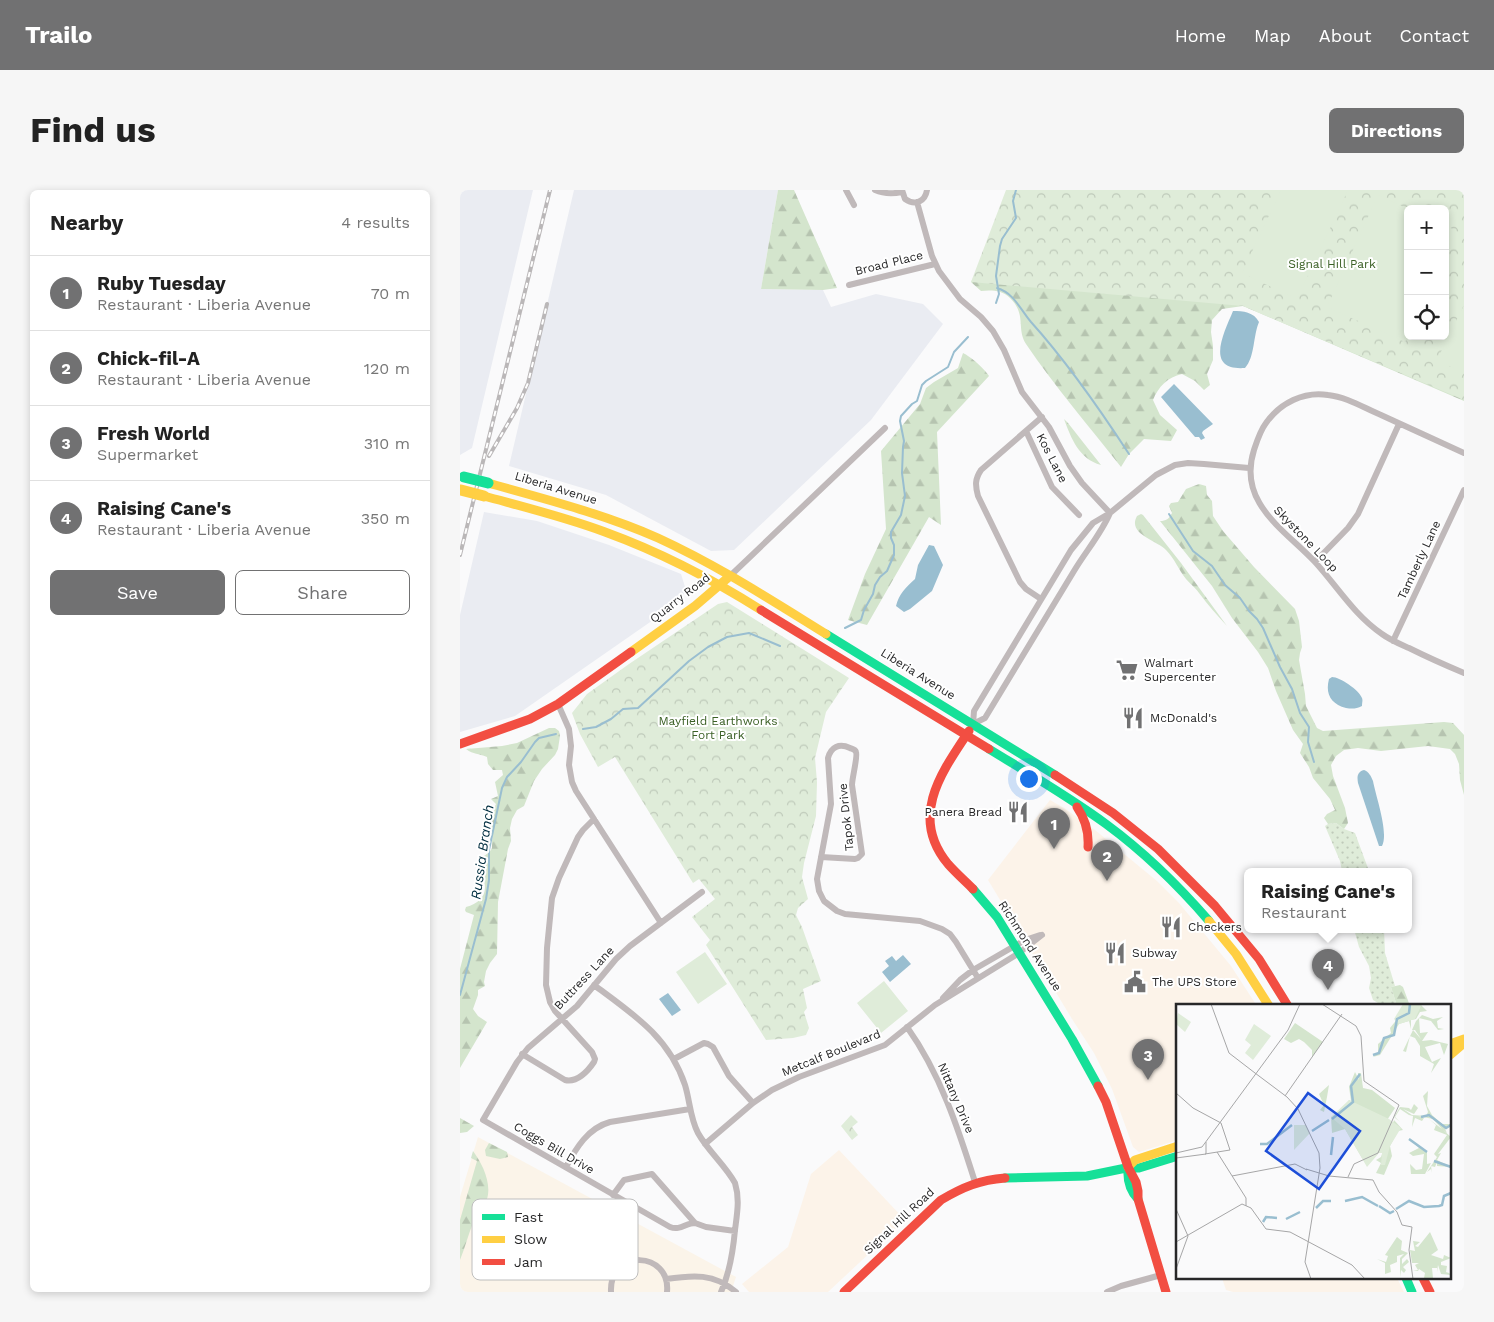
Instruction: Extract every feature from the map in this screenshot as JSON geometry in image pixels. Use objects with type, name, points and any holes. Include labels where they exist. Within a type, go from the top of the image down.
[{"type":"main road","name":"Liberia Avenue","points":[[462,476],[556,501],[624,525],[679,548],[730,576],[1095,800],[1158,849],[1198,889],[1259,959],[1287,1004]]},
{"type":"main road","points":[[460,490],[550,514],[623,538],[684,566],[720,586],[1071,800],[1125,839],[1177,885],[1230,947],[1268,1004]]},
{"type":"main road","name":"Quarry Road","points":[[460,744],[530,719],[558,704],[681,617],[730,576]]},
{"type":"main road","name":"Richmond Avenue","points":[[973,724],[942,772],[933,791],[929,811],[931,835],[949,866],[997,917],[1094,1078],[1106,1102],[1128,1167],[1127,1178],[1132,1194],[1138,1199],[1166,1292]]},
{"type":"main road","points":[[1071,800],[1086,821],[1089,838],[1088,847]]},
{"type":"main road","points":[[1452,1053],[1464,1044]]},
{"type":"main road","name":"Signal Hill Road","points":[[1128,1167],[1135,1160],[1176,1147]]},
{"type":"main road","name":"Signal Hill Road","points":[[844,1292],[941,1200],[975,1182],[996,1178],[1082,1177],[1128,1167],[1138,1168],[1176,1157]]},
{"type":"main road","points":[[1407,1280],[1412,1292]]},
{"type":"main road","points":[[1424,1280],[1430,1292]]},
{"type":"street","points":[[846,190],[854,205]]},
{"type":"street","points":[[875,190],[894,194],[902,191],[905,199],[917,202],[924,198],[927,190]]},
{"type":"street","points":[[917,202],[935,264],[954,293],[994,331],[1022,392],[1049,427],[1070,466],[1082,483],[1110,513]]},
{"type":"street","name":"Broad Place","points":[[850,285],[935,264]]},
{"type":"street","name":"Skystone Loop","points":[[1464,453],[1339,397],[1327,394],[1304,396],[1284,405],[1274,413],[1258,437],[1249,468],[1254,492],[1261,508],[1315,562],[1372,628],[1464,672]]},
{"type":"street","points":[[1042,417],[981,470],[977,475],[976,485],[978,496],[1020,582],[1026,589],[1042,599]]},
{"type":"street","points":[[1315,562],[1348,528],[1358,514],[1400,424]]},
{"type":"street","name":"Quarry Road","points":[[730,576],[885,428]]},
{"type":"street","name":"Kos Lane","points":[[1026,431],[1052,487],[1079,516]]},
{"type":"street","name":"Richmond Avenue","points":[[973,724],[974,711],[1081,536],[1092,523],[1110,513],[1156,475],[1175,465],[1188,463],[1249,468]]},
{"type":"street","name":"Tamberly Lane","points":[[1394,640],[1464,490]]},
{"type":"street","name":"Richmond Avenue","points":[[973,724],[985,718],[1074,570],[1101,532],[1110,513]]},
{"type":"street","points":[[558,704],[569,729],[571,746],[569,766],[576,791],[661,923]]},
{"type":"street","name":"Tapok Drive","points":[[821,857],[856,858],[860,856],[862,851],[852,785],[857,755],[853,749],[843,745],[834,748],[828,758],[831,804],[821,857],[817,885],[821,896],[831,907],[845,914],[920,921],[946,931],[953,938],[978,978]]},
{"type":"street","points":[[522,1054],[565,1080],[574,1081],[593,1065],[595,1059],[594,1055],[562,1020],[550,1002],[546,986],[547,948],[552,898],[558,878],[578,837],[594,819]]},
{"type":"street","name":"Buttress Lane","points":[[483,1120],[522,1054],[532,1043],[577,1006],[616,960],[702,892]]},
{"type":"street","name":"Metcalf Boulevard","points":[[705,1144],[752,1103],[772,1090],[791,1080],[885,1045],[940,1001],[960,980],[973,970],[1017,950]]},
{"type":"street","name":"Metcalf Boulevard","points":[[940,1001],[978,978],[1017,950]]},
{"type":"street","points":[[594,985],[648,1026],[662,1041],[674,1059],[685,1085],[694,1124],[705,1144],[731,1176],[738,1191],[732,1262],[721,1292]]},
{"type":"street","name":"Nittany Drive","points":[[908,1027],[939,1083],[958,1129],[975,1182]]},
{"type":"street","points":[[674,1059],[704,1043],[711,1045],[729,1076],[752,1103]]},
{"type":"street","points":[[566,1167],[582,1141],[601,1126],[610,1122],[690,1109]]},
{"type":"street","name":"Coggs Bill Drive","points":[[483,1120],[620,1199]]},
{"type":"street","points":[[613,1195],[624,1180],[652,1174],[695,1223]]},
{"type":"street","name":"Coggs Bill Drive","points":[[638,1209],[674,1229],[695,1223],[706,1228],[735,1231]]},
{"type":"street","points":[[638,1260],[650,1262],[663,1272],[666,1279],[667,1292]]},
{"type":"street","points":[[666,1279],[693,1275],[702,1276],[724,1284],[736,1292]]},
{"type":"street","points":[[1107,1292],[1120,1286],[1161,1275]]},
{"type":"shaded area","points":[[460,190],[533,190],[472,448],[460,455]]},
{"type":"shaded area","points":[[574,190],[778,190],[761,289],[823,290],[831,307],[876,294],[923,304],[943,324],[871,420],[734,550],[711,551],[606,495],[509,466]]},
{"type":"shaded area","points":[[484,512],[537,521],[609,545],[681,574],[686,590],[679,602],[515,716],[460,732],[460,615]]},
{"type":"shaded area","points":[[1050,800],[1095,830],[1157,881],[1179,903],[1231,966],[1256,1004],[1176,1004],[1176,1141],[1139,1152],[1133,1147],[1112,1089],[1094,1053],[988,880]]},
{"type":"shaded area","points":[[478,1137],[592,1199],[472,1199],[472,1280],[638,1280],[638,1224],[736,1277],[731,1292],[460,1292],[460,1197]]},
{"type":"shaded area","points":[[839,1150],[905,1220],[828,1292],[749,1292],[742,1284],[788,1247],[811,1174]]},
{"type":"shaded area","points":[[1223,1280],[1398,1280],[1404,1292],[1233,1292],[1226,1290]]},
{"type":"green space","points":[[778,190],[794,190],[837,288],[823,290],[761,289]]},
{"type":"green space","name":"Signal Hill Park","points":[[1006,190],[1464,190],[1464,400],[1243,306],[971,282]]},
{"type":"green space","points":[[1281,190],[1348,190],[1297,299],[1242,273]]},
{"type":"green space","points":[[1019,194],[1464,390],[1464,401],[1243,306],[1222,309],[1212,320],[1213,360],[1207,374],[1210,385],[1204,390],[1195,381],[1182,374],[1164,383],[1153,400],[1160,415],[1177,430],[1171,441],[1144,439],[1129,454],[1121,467],[1060,391],[1026,344],[1023,338],[1020,316],[1015,304],[1004,293],[981,291],[971,282]]},
{"type":"green space","points":[[1378,195],[1404,207],[1405,342],[1327,307]]},
{"type":"green space","points":[[1449,227],[1456,230],[1449,245]]},
{"type":"green space","points":[[1464,305],[1464,373],[1437,360],[1447,340],[1449,340],[1449,336]]},
{"type":"green space","points":[[963,353],[977,363],[989,376],[937,432],[941,525],[929,517],[867,625],[848,620],[865,574],[886,529],[881,451],[920,404],[926,388],[958,368]]},
{"type":"green space","points":[[1064,419],[1101,465],[1093,462],[1081,453]]},
{"type":"green space","points":[[1199,484],[1206,486],[1207,495],[1212,501],[1213,516],[1223,531],[1254,567],[1295,609],[1299,621],[1302,647],[1299,660],[1306,706],[1317,728],[1323,731],[1444,722],[1453,723],[1464,735],[1464,795],[1460,780],[1459,764],[1455,754],[1450,749],[1428,746],[1381,751],[1358,748],[1344,750],[1336,756],[1331,765],[1348,823],[1344,829],[1336,823],[1328,824],[1324,818],[1335,810],[1330,799],[1313,778],[1309,767],[1300,753],[1303,744],[1293,730],[1268,668],[1232,618],[1212,586],[1160,521],[1164,521],[1171,515],[1169,506],[1171,503],[1178,502],[1186,489]]},
{"type":"green space","points":[[1141,514],[1181,563],[1227,626],[1186,579],[1166,550],[1139,532],[1135,522],[1137,516]]},
{"type":"green space","name":"Mayfield Earthworks Fort Park","points":[[727,602],[849,678],[826,712],[815,758],[817,782],[816,816],[802,877],[808,899],[798,908],[796,915],[821,981],[803,989],[807,1008],[804,1012],[809,1028],[806,1035],[793,1038],[766,1040],[706,945],[710,940],[692,917],[715,899],[699,879],[693,883],[615,757],[598,767],[580,734],[572,713],[587,694],[718,604]]},
{"type":"green space","points":[[549,728],[555,728],[559,731],[558,749],[534,781],[524,806],[517,810],[510,828],[511,841],[498,902],[497,954],[486,971],[485,986],[478,990],[473,1009],[478,1016],[487,1022],[460,1068],[460,969],[474,915],[465,910],[466,907],[480,900],[484,893],[485,883],[479,865],[481,858],[492,848],[492,832],[491,829],[486,827],[496,804],[491,799],[498,796],[495,782],[503,775],[502,770],[493,770],[488,764],[487,757],[466,749],[517,743]]},
{"type":"green space","points":[[1336,823],[1344,829],[1355,833],[1368,868],[1341,868],[1325,826]]},
{"type":"green space","points":[[1355,933],[1384,933],[1385,953],[1395,986],[1391,987],[1396,1004],[1378,1004],[1373,1000],[1369,988],[1371,978],[1369,966],[1359,947]]},
{"type":"green space","points":[[705,952],[727,984],[698,1004],[676,972]]},
{"type":"green space","points":[[884,981],[908,1011],[881,1033],[857,1003]]},
{"type":"green space","points":[[1400,985],[1403,987],[1409,1004],[1396,1004],[1391,987]]},
{"type":"green space","points":[[851,1115],[858,1122],[852,1127],[858,1135],[852,1140],[841,1126]]},
{"type":"green space","points":[[460,1118],[474,1126],[467,1132],[460,1133]]},
{"type":"green space","points":[[489,1143],[507,1152],[508,1157],[500,1159],[486,1156],[485,1150]]},
{"type":"green space","points":[[473,1151],[480,1161],[485,1174],[488,1193],[487,1199],[472,1199],[472,1226],[460,1260],[460,1220],[477,1161],[471,1158]]},
{"type":"water","points":[[1233,311],[1251,314],[1259,322],[1251,358],[1245,368],[1232,367],[1225,363],[1221,357],[1222,339]]},
{"type":"water","points":[[1174,384],[1213,424],[1203,431],[1202,433],[1205,438],[1201,440],[1199,437],[1195,437],[1161,397]]},
{"type":"water","points":[[929,545],[934,546],[943,565],[932,591],[904,612],[896,606],[897,602],[903,591],[915,579],[918,565]]},
{"type":"water","points":[[1332,677],[1344,682],[1357,691],[1362,698],[1362,706],[1346,708],[1336,704],[1330,698],[1328,689],[1329,679]]},
{"type":"water","points":[[1364,770],[1369,773],[1372,779],[1379,805],[1384,833],[1382,846],[1379,846],[1358,783],[1358,775]]},
{"type":"water","points":[[903,955],[911,964],[890,982],[882,972],[889,966],[885,961],[892,956],[896,961]]},
{"type":"water","points":[[668,993],[681,1010],[672,1016],[659,999]]},
{"type":"waterway","name":"Russia Branch","points":[[996,303],[999,294],[996,276],[1000,246],[1002,239],[1016,218],[1013,201],[1016,190]]},
{"type":"waterway","points":[[997,288],[1003,290],[1016,302],[1058,353],[1095,403],[1129,454]]},
{"type":"waterway","name":"Russia Branch","points":[[845,628],[861,620],[875,585],[887,571],[894,555],[891,532],[901,515],[905,496],[902,473],[904,441],[900,421],[901,416],[917,401],[922,385],[948,367],[954,352],[968,337]]},
{"type":"waterway","points":[[1169,514],[1193,551],[1212,566],[1225,585],[1240,598],[1263,628],[1292,689],[1300,713],[1309,727],[1308,742],[1314,762]]},
{"type":"waterway","name":"Russia Branch","points":[[583,729],[596,727],[611,719],[623,709],[638,708],[689,661],[708,647],[727,637],[749,633],[780,646]]},
{"type":"waterway","name":"Russia Branch","points":[[460,995],[486,899],[489,880],[489,850],[502,788],[507,777],[521,762],[535,742],[539,738],[556,734]]},
{"type":"railway","points":[[460,555],[550,190]]},
{"type":"railway","points":[[489,456],[517,408],[528,383],[547,304]]},
{"type":"traffic: fast","points":[[464,477],[488,483]]},
{"type":"traffic: fast","points":[[826,634],[1055,775]]},
{"type":"traffic: fast","points":[[989,749],[1048,785],[1106,824],[1160,870],[1209,921]]},
{"type":"traffic: fast","points":[[973,889],[997,917],[1072,1039],[1098,1086]]},
{"type":"traffic: fast","points":[[1005,1178],[1087,1176],[1126,1168],[1139,1168],[1176,1157]]},
{"type":"traffic: fast","points":[[1128,1167],[1129,1184],[1132,1192],[1138,1199]]},
{"type":"traffic: fast","points":[[1407,1280],[1412,1292]]},
{"type":"traffic: slow","points":[[488,483],[596,514],[638,529],[680,548],[723,571],[826,634]]},
{"type":"traffic: slow","points":[[461,490],[484,496]]},
{"type":"traffic: slow","points":[[484,496],[544,512],[646,548],[724,588],[761,610]]},
{"type":"traffic: slow","points":[[631,652],[695,606],[730,576]]},
{"type":"traffic: slow","points":[[1209,921],[1236,954],[1268,1004]]},
{"type":"traffic: slow","points":[[1452,1043],[1464,1039]]},
{"type":"traffic: slow","points":[[1452,1053],[1464,1043]]},
{"type":"traffic: slow","points":[[1128,1167],[1135,1160],[1176,1147]]},
{"type":"traffic: jam","points":[[761,610],[989,749]]},
{"type":"traffic: jam","points":[[460,744],[530,719],[558,704],[631,652]]},
{"type":"traffic: jam","points":[[969,731],[940,779],[933,796],[930,812],[931,829],[937,847],[948,864],[973,889]]},
{"type":"traffic: jam","points":[[1055,775],[1113,813],[1158,849],[1215,906],[1259,959],[1287,1004]]},
{"type":"traffic: jam","points":[[1077,807],[1086,826],[1088,847]]},
{"type":"traffic: jam","points":[[1098,1086],[1106,1102],[1128,1167],[1136,1182],[1138,1199],[1166,1292]]},
{"type":"traffic: jam","points":[[844,1292],[941,1200],[972,1185],[988,1180],[1005,1178]]},
{"type":"traffic: jam","points":[[1424,1280],[1430,1292]]},
{"type":"place","name":"Walmart Supercenter","points":[[1127,670]]},
{"type":"place","name":"McDonald's","points":[[1133,718]]},
{"type":"place","name":"Panera Bread","points":[[1018,812]]},
{"type":"place","name":"Ruby Tuesday","points":[[1054,849]]},
{"type":"place","name":"Chick-fil-A","points":[[1107,881]]},
{"type":"place","name":"Checkers","points":[[1171,927]]},
{"type":"place","name":"Subway","points":[[1115,953]]},
{"type":"place","name":"The UPS Store","points":[[1135,982]]},
{"type":"place","name":"Raising Cane's","points":[[1328,990]]},
{"type":"place","name":"Fresh World","points":[[1148,1080]]}]
